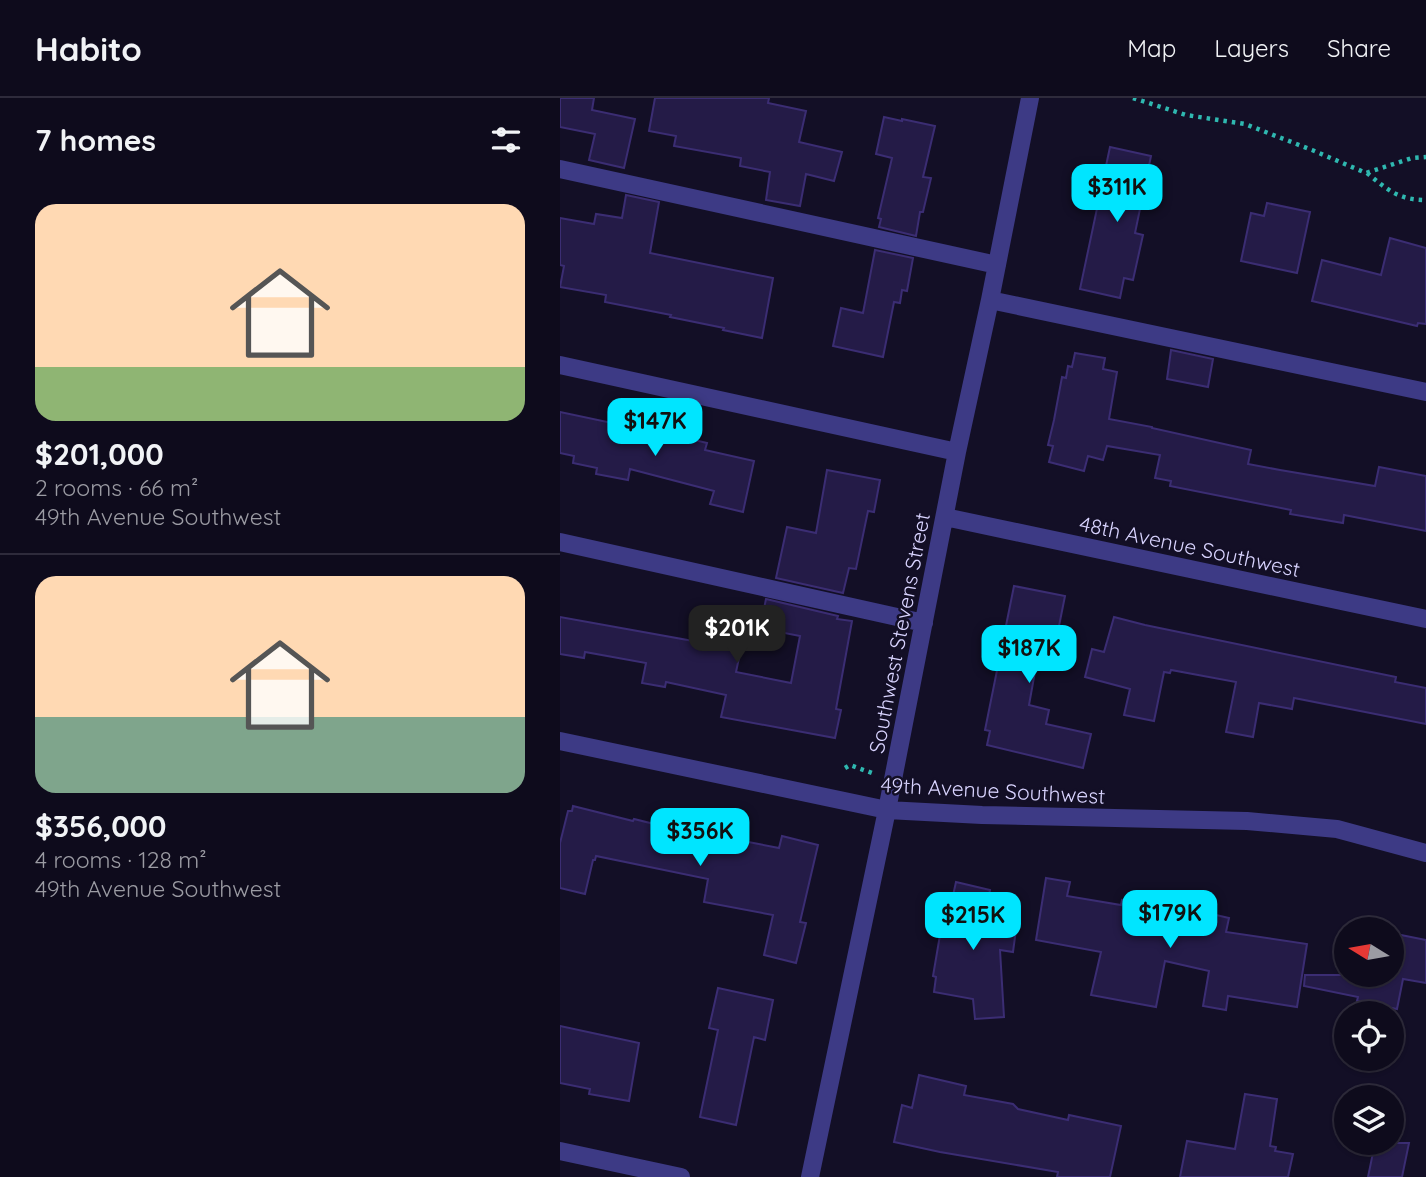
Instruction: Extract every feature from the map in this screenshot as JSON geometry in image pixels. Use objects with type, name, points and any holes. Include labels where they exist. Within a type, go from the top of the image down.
[{"type":"street","name":"Southwest Stevens Street","points":[[810,1177],[887,810],[1030,98]]},
{"type":"street","points":[[560,169],[997,265]]},
{"type":"street","points":[[990,300],[1426,392]]},
{"type":"street","points":[[560,365],[957,452]]},
{"type":"street","name":"48th Avenue Southwest","points":[[944,517],[1426,620]]},
{"type":"street","points":[[560,542],[924,623]]},
{"type":"street","name":"49th Avenue Southwest","points":[[560,741],[887,810],[1010,816],[1247,821],[1337,829],[1426,853]]},
{"type":"street","points":[[560,1151],[681,1177]]},
{"type":"path","points":[[1133,98],[1186,115],[1245,124],[1366,173],[1395,195],[1426,200]]},
{"type":"path","points":[[1366,173],[1412,158],[1426,157]]},
{"type":"path","points":[[845,768],[850,765],[873,774]]},
{"type":"building","points":[[560,98],[594,98],[592,110],[635,119],[624,168],[589,160],[595,134],[560,127]]},
{"type":"building","points":[[655,98],[769,98],[768,103],[806,111],[799,142],[842,152],[834,181],[806,174],[800,206],[766,200],[770,172],[740,166],[741,158],[674,146],[676,136],[649,131]]},
{"type":"building","points":[[884,117],[935,126],[923,177],[931,178],[923,212],[920,212],[916,236],[879,227],[881,219],[878,218],[892,158],[876,154]]},
{"type":"building","points":[[1110,147],[1151,156],[1135,233],[1143,235],[1133,280],[1124,278],[1120,298],[1080,289]]},
{"type":"building","points":[[626,195],[659,202],[650,253],[773,278],[762,338],[605,302],[606,295],[560,287],[564,266],[560,265],[560,218],[594,224],[596,214],[622,218]]},
{"type":"building","points":[[1267,203],[1310,212],[1297,273],[1241,261],[1251,213],[1264,216]]},
{"type":"building","points":[[1390,238],[1426,248],[1426,324],[1418,323],[1417,326],[1312,301],[1322,260],[1381,275]]},
{"type":"building","points":[[875,250],[913,258],[907,291],[902,290],[900,303],[894,302],[883,357],[833,346],[841,308],[863,313]]},
{"type":"building","points":[[1171,350],[1213,359],[1208,387],[1167,379]]},
{"type":"building","points":[[1075,353],[1105,358],[1103,369],[1117,372],[1109,419],[1251,450],[1248,464],[1280,470],[1375,486],[1379,467],[1426,476],[1426,531],[1344,515],[1343,523],[1290,514],[1291,510],[1170,486],[1171,481],[1155,478],[1160,455],[1107,446],[1103,460],[1088,456],[1084,471],[1049,462],[1053,446],[1048,445],[1062,377],[1066,378],[1068,366],[1072,367]]},
{"type":"building","points":[[560,412],[707,443],[705,450],[754,461],[743,512],[710,504],[714,491],[630,469],[628,480],[596,474],[597,468],[573,463],[574,456],[560,453]]},
{"type":"building","points":[[827,470],[880,480],[874,512],[868,511],[856,569],[849,568],[843,593],[776,578],[787,527],[816,533]]},
{"type":"building","points":[[1014,586],[1065,596],[1058,631],[1048,629],[1043,656],[1038,655],[1029,705],[1049,710],[1046,724],[1091,734],[1083,768],[987,745],[990,731],[985,730]]},
{"type":"building","points":[[766,599],[852,621],[836,709],[841,710],[835,738],[721,717],[726,695],[666,682],[665,687],[642,683],[646,663],[585,652],[584,658],[560,654],[560,617],[710,644],[717,614],[747,620],[736,672],[791,683],[800,636],[760,628]]},
{"type":"building","points":[[1114,617],[1396,677],[1395,682],[1426,688],[1426,724],[1294,698],[1292,709],[1259,703],[1253,737],[1226,732],[1236,682],[1171,670],[1170,673],[1164,672],[1154,721],[1124,715],[1130,689],[1085,677],[1092,649],[1104,652]]},
{"type":"building","points":[[573,806],[658,825],[657,827],[716,838],[717,836],[779,848],[782,836],[818,845],[800,922],[806,923],[796,963],[764,955],[773,915],[704,902],[708,879],[596,856],[585,894],[560,888],[560,843],[568,811],[572,811]]},
{"type":"building","points":[[1046,878],[1070,882],[1067,896],[1121,905],[1122,900],[1186,911],[1186,908],[1229,918],[1226,932],[1307,944],[1297,1007],[1228,996],[1226,1010],[1203,1006],[1209,971],[1165,961],[1156,1007],[1091,995],[1101,952],[1036,940]]},
{"type":"building","points":[[956,882],[990,890],[985,916],[1017,922],[1013,952],[1000,950],[1004,1017],[975,1019],[973,999],[934,992],[936,977],[933,976],[940,935],[948,899],[952,900]]},
{"type":"building","points":[[1404,936],[1426,940],[1426,983],[1404,979]]},
{"type":"building","points":[[1305,975],[1334,975],[1334,987],[1401,987],[1399,1001],[1357,1001],[1358,997],[1304,986]]},
{"type":"building","points":[[718,988],[773,1000],[765,1040],[754,1037],[736,1125],[700,1117],[718,1030],[709,1028]]},
{"type":"building","points":[[560,1026],[639,1043],[629,1101],[589,1094],[590,1089],[560,1083]]},
{"type":"building","points":[[919,1075],[966,1086],[964,1095],[1013,1104],[1018,1109],[1068,1120],[1069,1115],[1121,1126],[1110,1177],[1057,1177],[1058,1172],[894,1142],[902,1105],[912,1108]]},
{"type":"building","points":[[1245,1094],[1277,1099],[1270,1146],[1276,1147],[1275,1151],[1293,1154],[1288,1177],[1180,1177],[1187,1141],[1235,1149]]},
{"type":"building","points":[[1404,1143],[1409,1143],[1402,1177],[1368,1177],[1373,1155],[1404,1155]]}]
